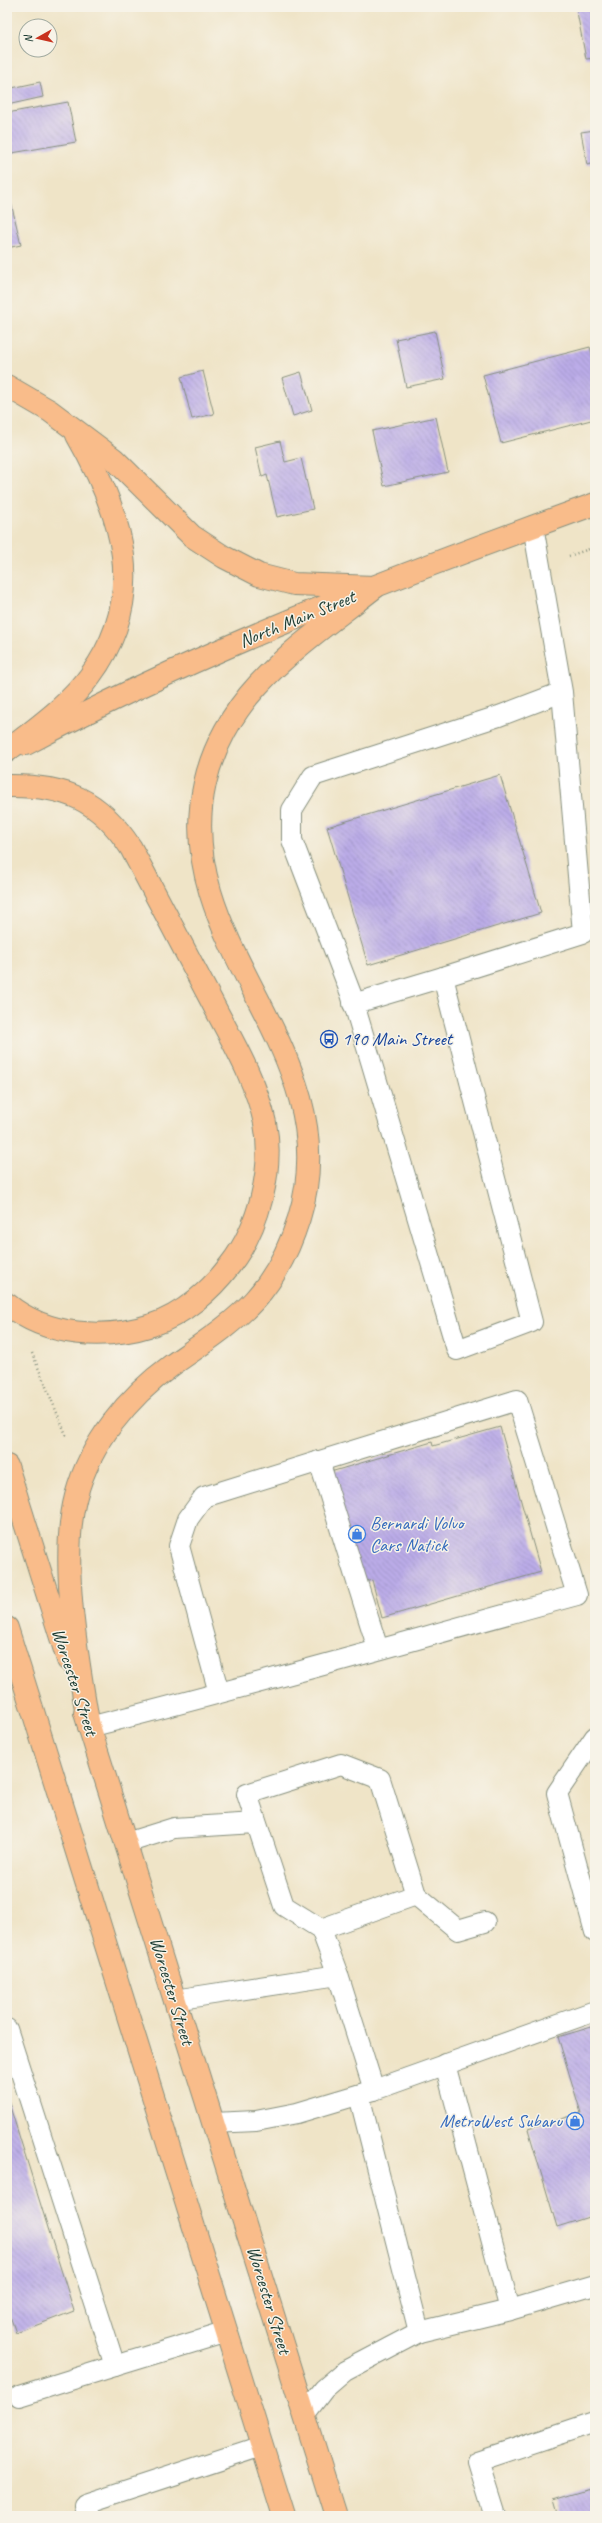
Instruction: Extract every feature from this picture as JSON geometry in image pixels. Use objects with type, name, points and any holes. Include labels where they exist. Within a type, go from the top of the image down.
[{"type":"main road","points":[[7,386],[50,411],[114,459],[192,536],[224,557],[252,571],[294,584],[375,587]]},
{"type":"main road","points":[[7,752],[69,699],[90,676],[108,647],[119,616],[125,585],[124,550],[103,486],[73,429]]},
{"type":"main road","name":"North Main Street","points":[[7,752],[82,713],[181,667],[375,587],[533,526],[595,504]]},
{"type":"main road","points":[[89,1727],[76,1644],[70,1562],[71,1528],[76,1496],[84,1475],[101,1440],[118,1415],[140,1391],[169,1368],[228,1326],[252,1305],[273,1277],[288,1247],[300,1215],[309,1150],[306,1116],[297,1084],[283,1048],[212,902],[200,852],[201,798],[207,771],[220,740],[258,686],[284,661],[375,587]]},
{"type":"main road","points":[[7,786],[30,786],[60,790],[86,800],[118,828],[131,848],[245,1066],[265,1124],[267,1150],[260,1204],[250,1231],[238,1254],[221,1277],[179,1312],[156,1323],[131,1332],[104,1334],[78,1333],[35,1322],[7,1304]]},
{"type":"main road","name":"Worcester Street","points":[[7,1466],[336,2516]]},
{"type":"main road","points":[[7,1628],[284,2516]]},
{"type":"lane","points":[[352,999],[443,977],[583,933],[562,692],[533,526]]},
{"type":"lane","points":[[443,977],[532,1322],[457,1350],[352,999],[292,840],[292,810],[313,776],[499,716],[562,692]]},
{"type":"lane","points":[[89,1727],[219,1693],[378,1650],[577,1595],[517,1400],[204,1497],[188,1518],[179,1546],[219,1693]]},
{"type":"lane","points":[[318,1461],[378,1650]]},
{"type":"lane","points":[[595,1737],[557,1793],[595,1932]]},
{"type":"lane","points":[[419,2332],[338,1975],[321,1929],[284,1906],[246,1794],[341,1764],[380,1779],[416,1895],[458,1930],[485,1922]]},
{"type":"lane","points":[[126,1843],[174,1828],[256,1823]]},
{"type":"lane","points":[[321,1929],[416,1895]]},
{"type":"lane","points":[[174,2000],[338,1975]]},
{"type":"lane","points":[[213,2123],[256,2121],[284,2117],[366,2093],[595,2011]]},
{"type":"lane","points":[[7,2029],[115,2366]]},
{"type":"lane","points":[[445,2064],[510,2310]]},
{"type":"lane","points":[[304,2415],[324,2389],[345,2371],[419,2332],[510,2310],[595,2285]]},
{"type":"lane","points":[[19,2396],[227,2332]]},
{"type":"lane","points":[[495,2516],[478,2461],[595,2422]]},
{"type":"lane","points":[[89,2516],[85,2504],[262,2446]]},
{"type":"path","points":[[567,556],[595,547]]},
{"type":"path","points":[[35,1322],[31,1350],[84,1475]]},
{"type":"building","points":[[576,7],[595,7],[595,58],[586,59]]},
{"type":"building","points":[[40,82],[43,97],[7,105],[7,89]]},
{"type":"building","points":[[68,102],[76,142],[12,153],[7,113]]},
{"type":"building","points":[[595,130],[595,163],[587,165],[581,132]]},
{"type":"building","points":[[9,194],[21,245],[7,248],[7,195]]},
{"type":"building","points":[[435,331],[445,379],[406,387],[396,339]]},
{"type":"building","points":[[590,347],[595,365],[595,419],[501,443],[483,375]]},
{"type":"building","points":[[203,371],[214,414],[192,419],[181,377]]},
{"type":"building","points":[[301,372],[312,410],[293,416],[282,378]]},
{"type":"building","points":[[436,417],[448,472],[384,486],[372,431]]},
{"type":"building","points":[[280,441],[285,462],[301,458],[313,509],[277,517],[267,475],[262,477],[255,447]]},
{"type":"building","points":[[500,775],[541,913],[368,965],[327,827]]},
{"type":"building","points":[[500,1427],[541,1572],[382,1618],[372,1580],[359,1584],[327,1473],[432,1442],[433,1446]]},
{"type":"building","name":"MetroWest Subaru","points":[[595,2026],[595,2215],[557,2227],[528,2129],[581,2113],[558,2037]]},
{"type":"building","points":[[7,2097],[74,2311],[16,2333],[9,2313],[7,2314]]},
{"type":"building","points":[[595,2487],[595,2516],[559,2516],[554,2499]]},
{"type":"place","name":"190 Main Street","points":[[329,1039]]},
{"type":"place","name":"Bernardi Volvo Cars Natick","points":[[357,1534]]},
{"type":"place","name":"MetroWest Subaru","points":[[575,2121]]}]
